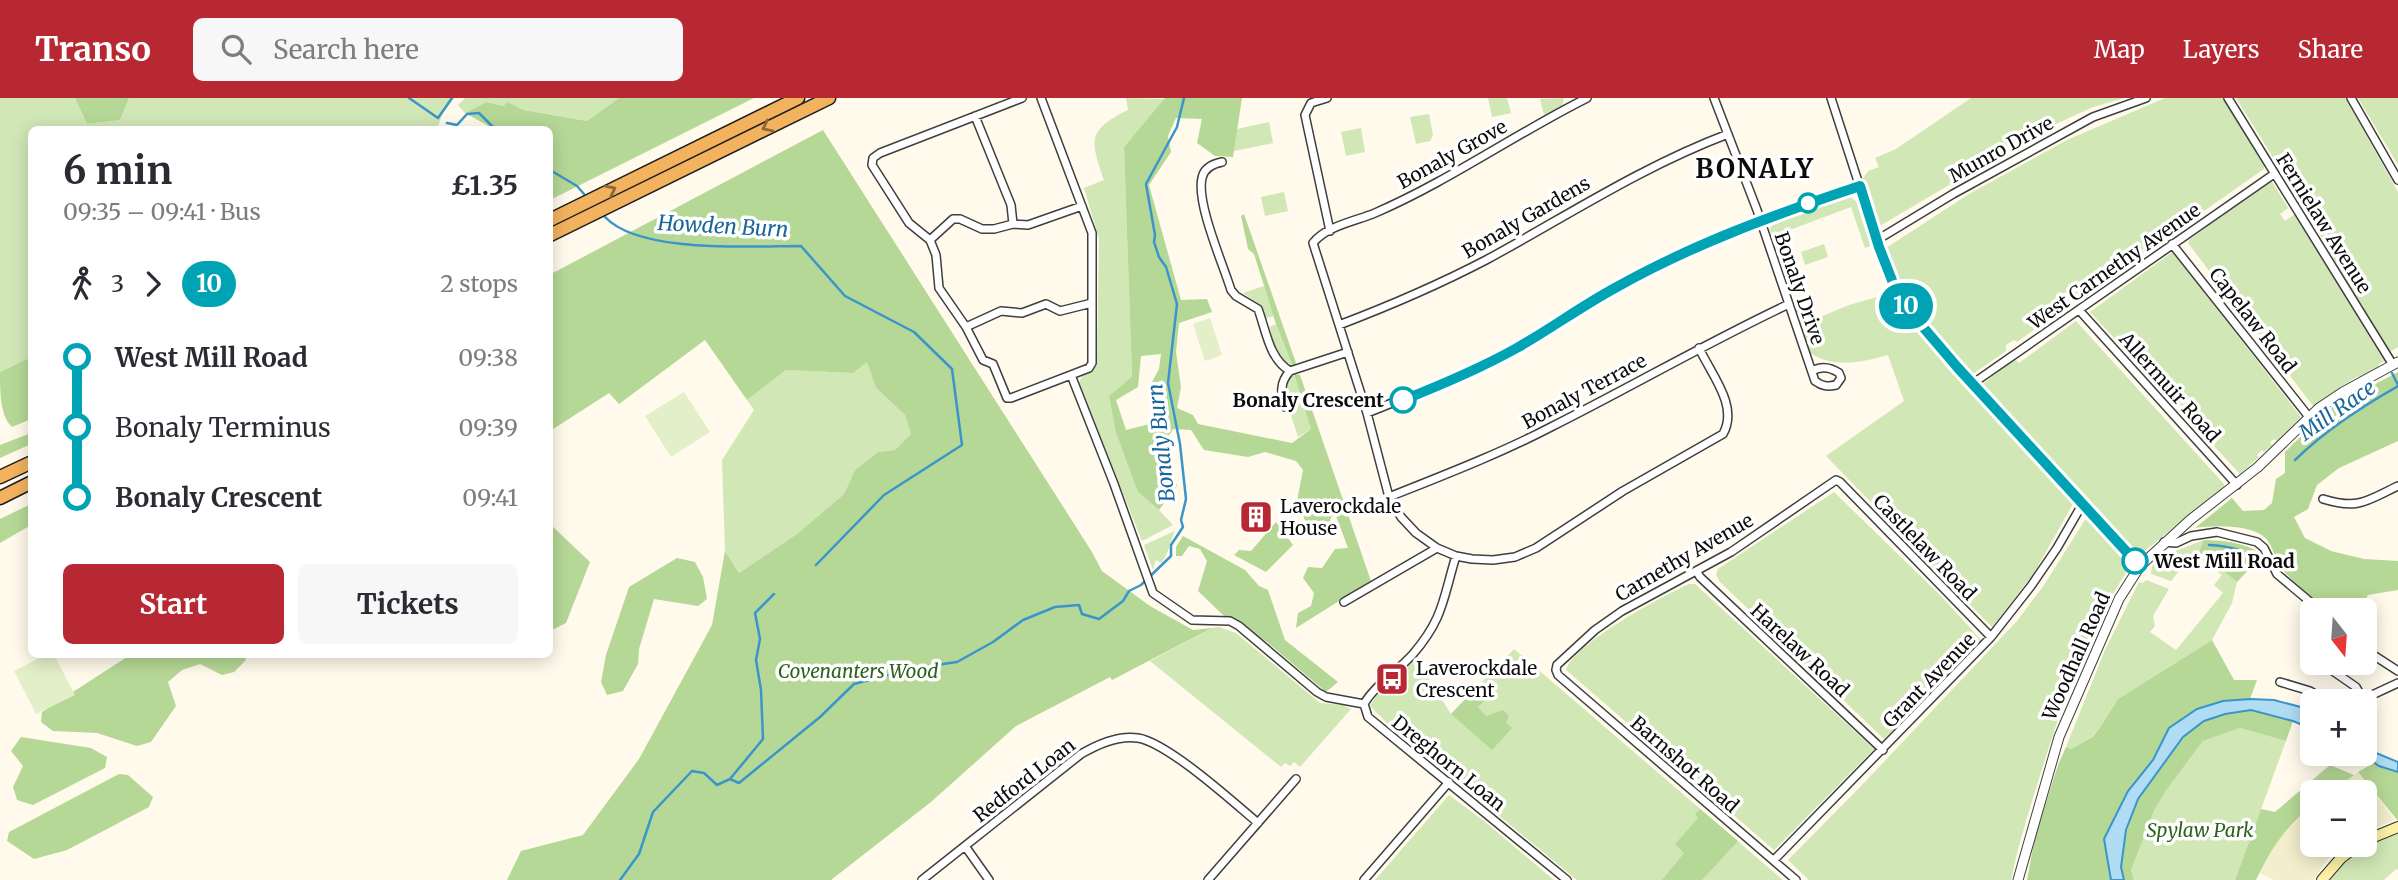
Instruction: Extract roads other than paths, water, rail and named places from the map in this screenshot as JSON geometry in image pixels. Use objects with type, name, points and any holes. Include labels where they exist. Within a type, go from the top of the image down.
[{"type":"highway","points":[[553,219],[797,98]]},
{"type":"highway","points":[[553,234],[828,98]]},
{"type":"highway","points":[[0,470],[28,461]]},
{"type":"highway","points":[[0,477],[28,462]]},
{"type":"highway","points":[[0,495],[28,482]]},
{"type":"main road","points":[[2377,836],[2398,827]]},
{"type":"main road","points":[[2322,880],[2342,857]]},
{"type":"street","points":[[1022,98],[880,153],[873,158],[872,165],[909,223],[930,240],[936,255],[939,288],[966,327],[983,360],[993,364],[1007,397],[1011,398],[1091,365],[1092,233],[1041,98]]},
{"type":"street","points":[[1327,98],[1311,103],[1305,115],[1330,231],[1315,239],[1313,247],[1349,352],[1389,497],[1401,517],[1416,533],[1437,548],[1456,556],[1493,560],[1515,557],[1536,548],[1623,491],[1718,439],[1728,423],[1728,408],[1699,348]]},
{"type":"street","name":"Bonaly Grove","points":[[1330,231],[1428,188],[1573,101],[1587,98]]},
{"type":"street","name":"Bonaly Drive","points":[[1714,98],[1761,220],[1812,371]]},
{"type":"street","points":[[1831,98],[1877,240],[1895,288],[1905,306],[1972,384],[2140,566]]},
{"type":"street","name":"Munro Drive","points":[[1877,240],[2053,138],[2093,117],[2146,98]]},
{"type":"street","name":"Fernielaw Avenue","points":[[2228,98],[2395,364]]},
{"type":"street","points":[[2351,98],[2398,180]]},
{"type":"street","points":[[975,116],[1011,205],[1013,224]]},
{"type":"street","name":"Bonaly Gardens","points":[[1339,325],[1447,280],[1656,164],[1728,134]]},
{"type":"street","points":[[1222,162],[1210,166],[1202,177],[1201,192],[1210,227],[1231,290],[1258,309],[1276,359],[1290,371]]},
{"type":"street","name":"West Carnethy Avenue","points":[[1972,384],[2274,174]]},
{"type":"street","points":[[1367,413],[1458,376],[1514,349],[1615,288],[1711,240],[1860,186]]},
{"type":"street","points":[[930,240],[953,219],[960,219],[982,229],[994,229],[1013,224],[1028,225],[1082,206]]},
{"type":"street","name":"Capelaw Road","points":[[2172,244],[2308,417]]},
{"type":"street","points":[[966,327],[1001,311],[1021,313],[1046,304],[1060,311],[1092,303]]},
{"type":"street","name":"Bonaly Terrace","points":[[1389,497],[1518,444],[1699,348],[1789,304]]},
{"type":"street","name":"Allermuir Road","points":[[2079,310],[2237,485]]},
{"type":"street","points":[[1285,407],[1281,385],[1290,371],[1349,352]]},
{"type":"street","name":"Woodhall Road","points":[[2018,880],[2059,737],[2119,599],[2140,566],[2164,542],[2237,485],[2308,417],[2331,399],[2395,364]]},
{"type":"street","points":[[1071,375],[1153,593],[1186,617],[1201,621],[1230,621],[1239,626],[1326,697],[1364,704],[1427,636],[1445,600],[1456,556]]},
{"type":"street","name":"Carnethy Avenue","points":[[1556,670],[1557,665],[1572,649],[1622,611],[1697,572],[1752,539],[1836,480]]},
{"type":"street","name":"Castlelaw Road","points":[[1836,480],[1991,638]]},
{"type":"street","points":[[2329,498],[2359,504],[2398,486]]},
{"type":"street","name":"Grant Avenue","points":[[1774,860],[1991,638],[2057,548],[2082,503]]},
{"type":"street","points":[[2164,542],[2176,543],[2191,536],[2217,533],[2257,542],[2264,548],[2277,574],[2306,598]]},
{"type":"street","points":[[1344,602],[1355,600],[1437,548]]},
{"type":"street","name":"Harelaw Road","points":[[1697,572],[1883,750]]},
{"type":"street","points":[[2377,657],[2398,671]]},
{"type":"street","name":"Barnshot Road","points":[[1556,670],[1558,675],[1796,880]]},
{"type":"street","points":[[2340,676],[2357,689]]},
{"type":"street","points":[[2280,682],[2300,694]]},
{"type":"street","points":[[2377,693],[2398,683]]},
{"type":"street","name":"Dreghorn Loan","points":[[1364,704],[1368,717],[1567,880]]},
{"type":"street","name":"Redford Loan","points":[[922,880],[1082,754],[1103,743],[1127,738],[1149,741],[1170,752],[1258,823]]},
{"type":"street","points":[[1208,880],[1296,779]]},
{"type":"street","points":[[1364,880],[1449,782]]},
{"type":"street","points":[[965,846],[989,880]]},
{"type":"water","points":[[2274,700],[2300,707],[2300,724],[2251,710],[2204,721],[2183,737],[2138,799],[2126,830],[2121,867],[2124,880],[2111,880],[2104,839],[2128,791],[2153,760],[2169,728],[2197,709],[2223,701]]},
{"type":"water","points":[[2377,753],[2398,762],[2398,772],[2379,766]]},
{"type":"waterway","name":"Howden Burn","points":[[409,98],[438,118],[452,98]]},
{"type":"waterway","name":"Bonaly Burn","points":[[620,880],[639,854],[653,812],[692,771],[704,773],[717,785],[730,779],[739,783],[820,717],[854,684],[915,668],[957,662],[993,642],[1023,620],[1055,607],[1079,605],[1082,614],[1099,619],[1123,601],[1129,591],[1141,585],[1171,556],[1171,545],[1183,527],[1181,520],[1186,499],[1180,444],[1168,383],[1177,304],[1166,267],[1154,242],[1146,184],[1177,127],[1184,98]]},
{"type":"waterway","name":"Howden Burn","points":[[447,123],[457,125],[467,114],[479,113],[492,126]]},
{"type":"waterway","name":"Howden Burn","points":[[553,172],[577,186],[584,194]]},
{"type":"waterway","name":"Howden Burn","points":[[605,217],[621,229],[669,242],[726,247],[801,246],[845,296],[914,332],[952,369],[962,445],[884,495],[816,565]]},
{"type":"waterway","points":[[2392,373],[2398,385]]},
{"type":"waterway","name":"Mill Race","points":[[2295,460],[2344,420],[2398,386]]},
{"type":"waterway","points":[[2209,545],[2238,550],[2261,565]]},
{"type":"waterway","name":"Howden Burn","points":[[730,779],[763,739],[761,690],[756,660],[760,639],[755,613],[774,594]]},
{"type":"place","name":"Bonaly Crescent","points":[[1403,400]]},
{"type":"place","name":"Laverockdale House","points":[[1256,517]]},
{"type":"place","name":"West Mill Road","points":[[2135,561]]},
{"type":"place","name":"Laverockdale Crescent","points":[[1392,679]]},
{"type":"district","name":"BONALY","points":[[1755,168]]},
{"type":"park label","name":"Covenanters Wood","points":[[858,671]]},
{"type":"park label","name":"Spylaw Park","points":[[2200,830]]}]
